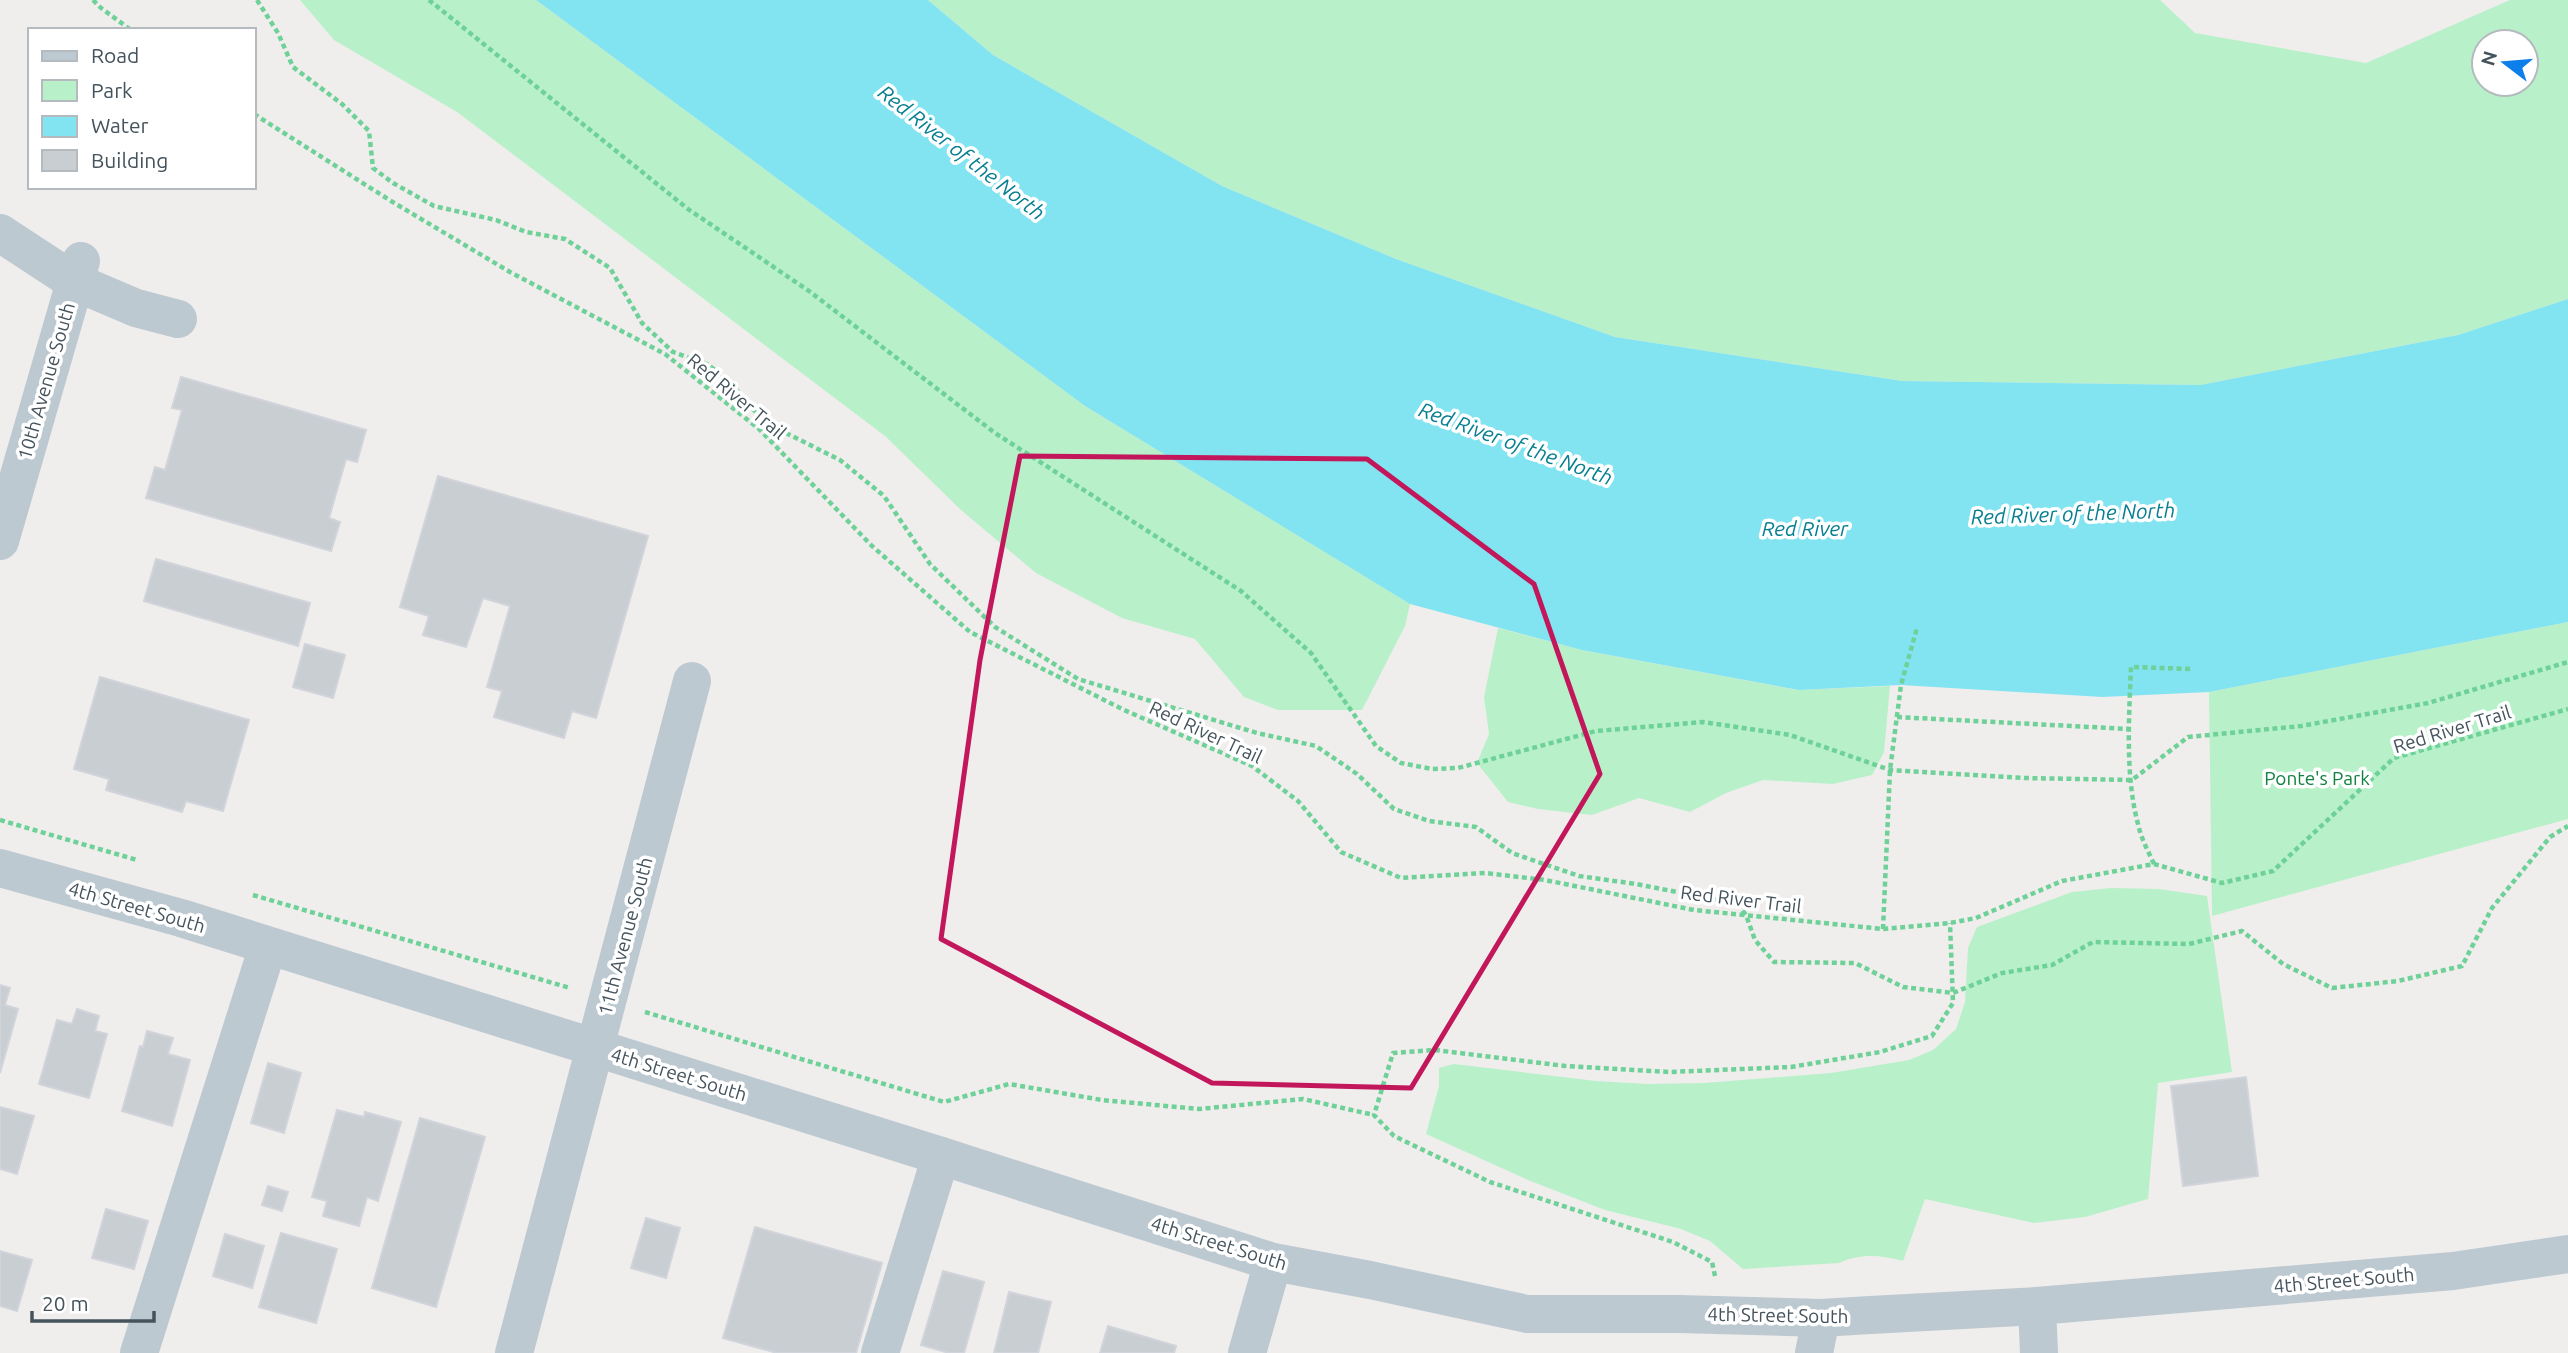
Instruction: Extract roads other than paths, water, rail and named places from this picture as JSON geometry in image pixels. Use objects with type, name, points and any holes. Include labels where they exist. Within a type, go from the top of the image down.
[{"type":"street","points":[[0,233],[78,272],[136,308],[178,319]]},
{"type":"street","name":"10th Avenue South","points":[[0,541],[78,272]]},
{"type":"street","name":"11th Avenue South","points":[[514,1353],[692,681]]},
{"type":"street","name":"4th Street South","points":[[0,868],[181,918],[1273,1262],[1527,1314],[1712,1315],[1817,1335],[2037,1306],[2453,1271],[2568,1254]]},
{"type":"street","points":[[139,1353],[268,946]]},
{"type":"street","points":[[880,1353],[941,1156]]},
{"type":"street","points":[[1247,1353],[1273,1262]]},
{"type":"street","points":[[2037,1306],[2039,1353]]},
{"type":"water","name":"Red River","points":[[536,0],[928,0],[993,55],[1222,186],[1396,259],[1615,337],[1902,381],[2200,385],[2458,335],[2568,299],[2568,622],[2209,692],[2102,697],[1901,685],[1799,690],[1582,650],[1410,604],[1085,406]]},
{"type":"water label","name":"Red River of the North","points":[[962,152]]},
{"type":"water label","name":"Red River of the North","points":[[1516,443]]},
{"type":"water label","name":"Red River of the North","points":[[2073,513]]},
{"type":"park label","name":"Ponte's Park","points":[[2317,778]]}]
